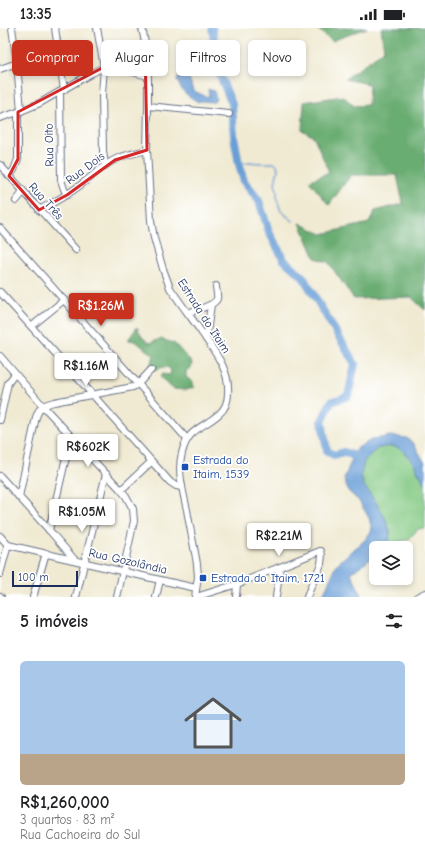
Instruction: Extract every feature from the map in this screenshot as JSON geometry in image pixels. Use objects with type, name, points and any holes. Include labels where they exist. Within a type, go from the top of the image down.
[{"type":"street","points":[[12,28],[14,40]]},
{"type":"street","name":"Rua Oito","points":[[55,28],[62,91],[61,180],[67,195]]},
{"type":"street","points":[[97,28],[101,51]]},
{"type":"street","name":"Estrada do Itaim","points":[[142,28],[144,40]]},
{"type":"street","points":[[0,69],[12,65]]},
{"type":"street","points":[[0,118],[40,103],[101,70]]},
{"type":"street","points":[[9,176],[14,170],[18,159],[19,112],[18,76]]},
{"type":"street","points":[[103,76],[102,94],[103,151],[105,165]]},
{"type":"street","name":"Estrada do Itaim","points":[[148,76],[147,150],[151,221],[155,244],[170,288],[220,359],[228,379],[227,402],[221,413],[194,431],[187,439]]},
{"type":"street","points":[[148,106],[229,114]]},
{"type":"street","name":"Rua Dois","points":[[39,210],[67,195],[105,165],[123,156],[147,150]]},
{"type":"street","name":"Rua Três","points":[[0,165],[76,250]]},
{"type":"street","points":[[16,201],[21,195],[22,191]]},
{"type":"street","points":[[0,228],[187,439],[180,461],[182,487],[197,564],[198,577],[196,597],[237,584],[321,551],[321,564],[307,597]]},
{"type":"street","points":[[188,313],[211,305],[217,299],[216,286]]},
{"type":"street","points":[[0,292],[32,326],[151,462],[173,484],[182,487]]},
{"type":"street","points":[[32,326],[64,300]]},
{"type":"street","points":[[206,339],[211,305]]},
{"type":"street","points":[[0,356],[43,406],[121,490],[131,504],[134,515],[132,534],[117,597]]},
{"type":"street","points":[[19,497],[36,417],[39,410],[43,406],[54,402],[133,387],[138,384],[151,370]]},
{"type":"street","points":[[0,417],[8,383],[15,374]]},
{"type":"street","points":[[49,530],[71,436]]},
{"type":"street","points":[[121,490],[151,462]]},
{"type":"street","points":[[76,597],[106,474]]},
{"type":"street","points":[[0,476],[74,559]]},
{"type":"street","points":[[0,536],[8,544],[0,574]]},
{"type":"street","name":"Rua Gozolândia","points":[[8,544],[196,588]]},
{"type":"street","points":[[33,597],[46,553]]},
{"type":"street","points":[[276,597],[280,567]]},
{"type":"street","points":[[156,597],[160,580]]},
{"type":"street","points":[[236,597],[237,584]]},
{"type":"street","points":[[417,597],[425,593]]},
{"type":"highlighted area","points":[[145,43],[147,150],[115,160],[67,195],[39,210],[9,176],[18,159],[18,112],[104,67],[118,63]]},
{"type":"green space","points":[[316,28],[367,28],[332,41]]},
{"type":"green space","points":[[381,28],[425,28],[425,310],[411,297],[354,299],[328,262],[315,258],[300,223],[322,234],[369,223],[375,211],[403,204],[397,175],[351,175],[329,205],[309,181],[329,172],[314,137],[302,130],[304,102],[343,96],[354,106],[368,105],[369,84],[345,79],[384,50]]},
{"type":"green space","points":[[137,327],[142,337],[149,343],[160,339],[174,343],[192,363],[191,368],[186,371],[186,377],[193,382],[194,387],[187,390],[173,389],[160,377],[162,374],[170,375],[171,370],[164,367],[154,370],[150,365],[154,356],[136,342],[128,340]]},
{"type":"green space","points":[[392,446],[401,449],[413,462],[425,484],[425,528],[418,529],[408,540],[389,541],[390,531],[385,518],[363,484],[361,475],[364,461],[378,448]]},
{"type":"water","points":[[180,76],[188,76],[194,91],[209,97],[208,89],[214,91],[216,99],[214,102],[198,102],[185,93],[180,87],[177,79]]},
{"type":"water","points":[[390,436],[407,438],[414,444],[425,463],[425,484],[413,462],[401,449],[392,446],[378,448],[364,461],[361,475],[363,484],[385,518],[390,531],[389,541],[369,541],[369,559],[351,573],[362,597],[322,597],[337,564],[364,541],[372,530],[369,518],[359,501],[348,491],[344,479],[356,449],[371,440]]},
{"type":"waterway","points":[[212,28],[215,64],[232,104],[234,136],[244,181],[259,201],[269,232],[284,260],[303,277],[355,364],[348,396],[331,402],[322,421],[327,451],[334,455],[344,452],[357,457]]},
{"type":"waterway","points":[[239,164],[249,162],[274,163],[277,165],[278,170],[275,183],[277,200],[281,211],[293,221]]},
{"type":"place","name":"Estrada do Itaim, 1539","points":[[185,467]]},
{"type":"place","name":"Estrada do Itaim, 1721","points":[[203,578]]}]
